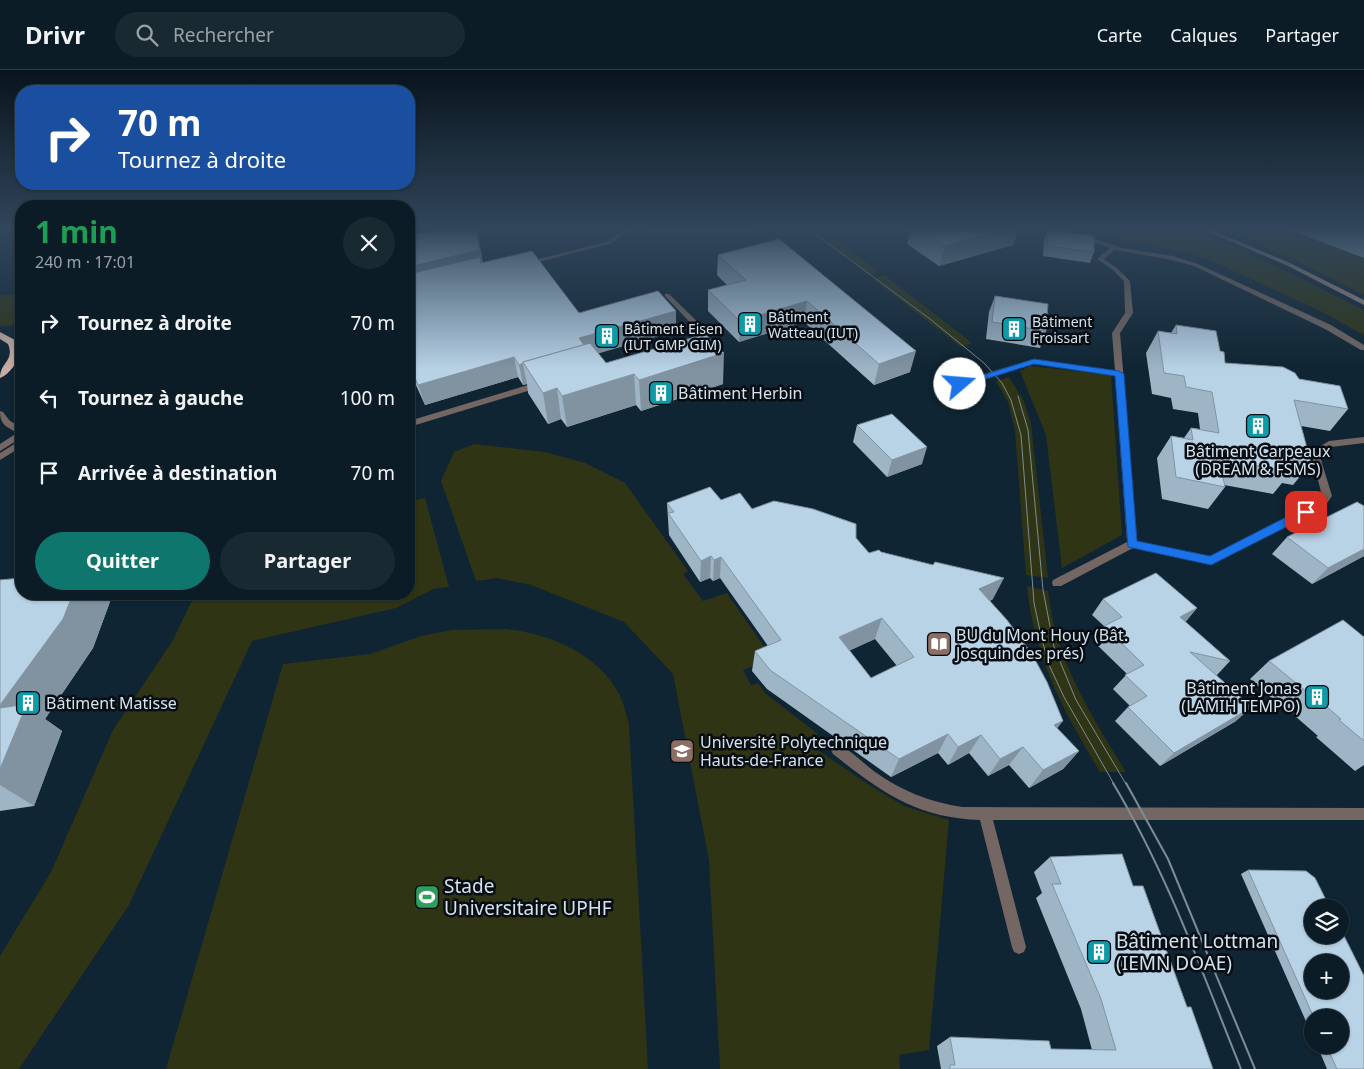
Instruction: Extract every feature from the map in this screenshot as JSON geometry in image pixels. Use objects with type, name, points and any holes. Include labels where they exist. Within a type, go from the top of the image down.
[{"type":"main road","points":[[1311,277],[1364,303]]},
{"type":"main road","points":[[0,334],[15,334]]},
{"type":"main road","points":[[0,334],[10,340],[15,348],[14,358],[3,372]]},
{"type":"main road","points":[[3,372],[15,365]]},
{"type":"street","points":[[1122,277],[1127,282],[1129,314],[1116,333],[1132,544]]},
{"type":"street","points":[[1221,277],[1321,324],[1364,348]]},
{"type":"street","points":[[667,294],[706,335],[684,342]]},
{"type":"street","points":[[960,384],[1034,361],[1119,374]]},
{"type":"street","points":[[415,422],[551,381]]},
{"type":"street","points":[[0,414],[7,423],[15,429]]},
{"type":"street","points":[[0,457],[4,446],[15,438]]},
{"type":"street","points":[[1057,583],[1132,544],[1211,561],[1322,504],[1327,496],[1317,460],[1317,452],[1329,444],[1361,440]]},
{"type":"street","points":[[837,750],[887,789],[908,800],[952,813],[1364,814]]},
{"type":"street","points":[[985,814],[1019,947]]},
{"type":"green space","points":[[886,277],[972,343],[961,347],[873,279]]},
{"type":"green space","points":[[1246,277],[1297,277],[1364,310],[1364,335],[1320,311]]},
{"type":"green space","points":[[1328,277],[1364,277],[1364,295]]},
{"type":"green space","points":[[14,294],[15,325],[0,326],[0,296]]},
{"type":"green space","points":[[1030,366],[1111,375],[1122,535],[1062,568],[1046,435],[1020,371]]},
{"type":"green space","points":[[1009,377],[1024,401],[1031,424],[1048,578],[1026,575],[1015,430],[1008,402],[996,381]]},
{"type":"green space","points":[[474,444],[545,452],[585,463],[625,483],[688,571],[683,574],[703,601],[727,593],[772,658],[743,670],[751,685],[758,683],[765,693],[818,734],[809,744],[869,785],[904,806],[949,820],[929,1050],[899,1055],[900,1069],[720,1069],[709,860],[673,674],[624,622],[531,585],[497,578],[476,581],[441,481],[454,452]]},
{"type":"green space","points":[[425,498],[449,587],[433,589],[415,598],[415,500]]},
{"type":"green space","points":[[1027,586],[1048,591],[1058,640],[1076,686],[1126,772],[1100,772],[1074,727],[1053,684],[1036,637]]},
{"type":"green space","points":[[192,600],[412,600],[396,608],[252,641],[129,905],[19,1069],[0,1069],[0,956],[51,872],[113,730],[173,640]]},
{"type":"green space","name":"Stade Universitaire UPHF","points":[[506,629],[539,635],[571,648],[586,657],[610,680],[624,705],[629,724],[648,1069],[166,1069],[283,664],[370,654],[421,636],[452,630]]},
{"type":"building","name":"Bâtiment Eisen (IUT GMP GIM)","points":[[415,277],[551,277],[579,313],[658,291],[676,311],[579,338],[584,345],[523,362],[519,365],[514,357],[418,385],[415,378]]},
{"type":"building","points":[[742,277],[825,277],[916,351],[879,364],[807,301],[740,321],[708,290],[746,280]]},
{"type":"building","points":[[995,296],[1048,304],[1046,331],[992,322]]},
{"type":"building","points":[[1176,325],[1216,331],[1220,351],[1224,352],[1225,363],[1283,367],[1295,373],[1299,379],[1340,386],[1348,409],[1294,400],[1311,463],[1288,459],[1291,472],[1219,459],[1225,487],[1176,477],[1171,436],[1193,440],[1191,428],[1219,433],[1212,392],[1186,387],[1184,376],[1164,373],[1158,331],[1177,334]]},
{"type":"building","points":[[705,334],[724,353],[639,380],[634,374],[562,396],[557,388],[543,393],[523,362],[590,343],[606,363]]},
{"type":"building","points":[[892,414],[927,447],[892,460],[857,425]]},
{"type":"building","name":"BU du Mont Houy (Bât. Josquin des prés)","points":[[710,487],[721,500],[740,493],[752,509],[774,501],[813,509],[856,524],[856,538],[869,553],[879,550],[933,565],[935,562],[1004,578],[979,589],[1007,620],[1032,654],[1047,682],[1063,721],[1054,725],[1079,751],[1043,770],[1023,747],[1000,759],[981,735],[958,747],[948,734],[899,759],[770,670],[755,651],[781,640],[721,557],[714,560],[711,556],[701,561],[668,513],[674,512],[667,503]],"holes":[[[882,618],[914,657],[871,678],[839,637]]]},
{"type":"building","points":[[1357,502],[1364,506],[1364,549],[1328,568],[1287,537]]},
{"type":"building","points":[[1156,573],[1197,608],[1180,617],[1230,661],[1190,652],[1252,707],[1174,753],[1128,707],[1147,696],[1125,675],[1144,665],[1104,626],[1122,617],[1103,599]]},
{"type":"building","points":[[15,579],[15,600],[71,600],[63,619],[0,705],[0,580]]},
{"type":"building","points":[[1343,620],[1364,637],[1364,741],[1308,691],[1269,661]]},
{"type":"building","points":[[27,704],[0,769],[0,708]]},
{"type":"building","points":[[1122,854],[1133,886],[1143,886],[1187,1007],[1191,1007],[1213,1069],[950,1069],[950,1065],[955,1065],[950,1037],[1049,1041],[1051,1049],[1116,1050],[1101,999],[1052,884],[1061,884],[1050,857]]},
{"type":"building","points":[[1248,870],[1306,871],[1315,878],[1326,899],[1304,899],[1304,944],[1348,944],[1364,976],[1364,1069],[1337,1069],[1330,1054],[1349,1054],[1349,1009],[1310,1009],[1306,999],[1349,999],[1349,954],[1304,954],[1304,996]]},
{"type":"tram line","points":[[873,277],[930,319],[984,363],[1002,383],[1011,400],[1021,435],[1034,603],[1042,640],[1050,667],[1064,697],[1114,784]]},
{"type":"tram line","points":[[1018,396],[1028,430],[1043,590],[1054,647],[1076,700],[1126,784]]},
{"type":"tram line","points":[[1113,783],[1167,887],[1241,1069]]},
{"type":"tram line","points":[[1126,783],[1168,859],[1255,1069]]},
{"type":"place","name":"Bâtiment Watteau (IUT)","points":[[750,324]]},
{"type":"place","name":"Bâtiment Froissart","points":[[1014,329]]},
{"type":"place","name":"Bâtiment Eisen (IUT GMP GIM)","points":[[607,336]]},
{"type":"place","name":"Bâtiment Herbin","points":[[661,393]]},
{"type":"place","name":"Bâtiment Carpeaux (DREAM & FSMS)","points":[[1258,426]]},
{"type":"place","name":"BU du Mont Houy (Bât. Josquin des prés)","points":[[939,644]]},
{"type":"place","name":"Bâtiment Jonas (LAMIH TEMPO)","points":[[1317,697]]},
{"type":"place","name":"Bâtiment Matisse","points":[[28,703]]},
{"type":"place","name":"Université Polytechnique Hauts-de-France","points":[[682,751]]},
{"type":"place","name":"Stade Universitaire UPHF","points":[[427,897]]},
{"type":"place","name":"Bâtiment Lottman (IEMN DOAE)","points":[[1099,952]]},
{"type":"route","points":[[960,384],[1034,361],[1119,374],[1132,544],[1211,561],[1306,512]]}]
